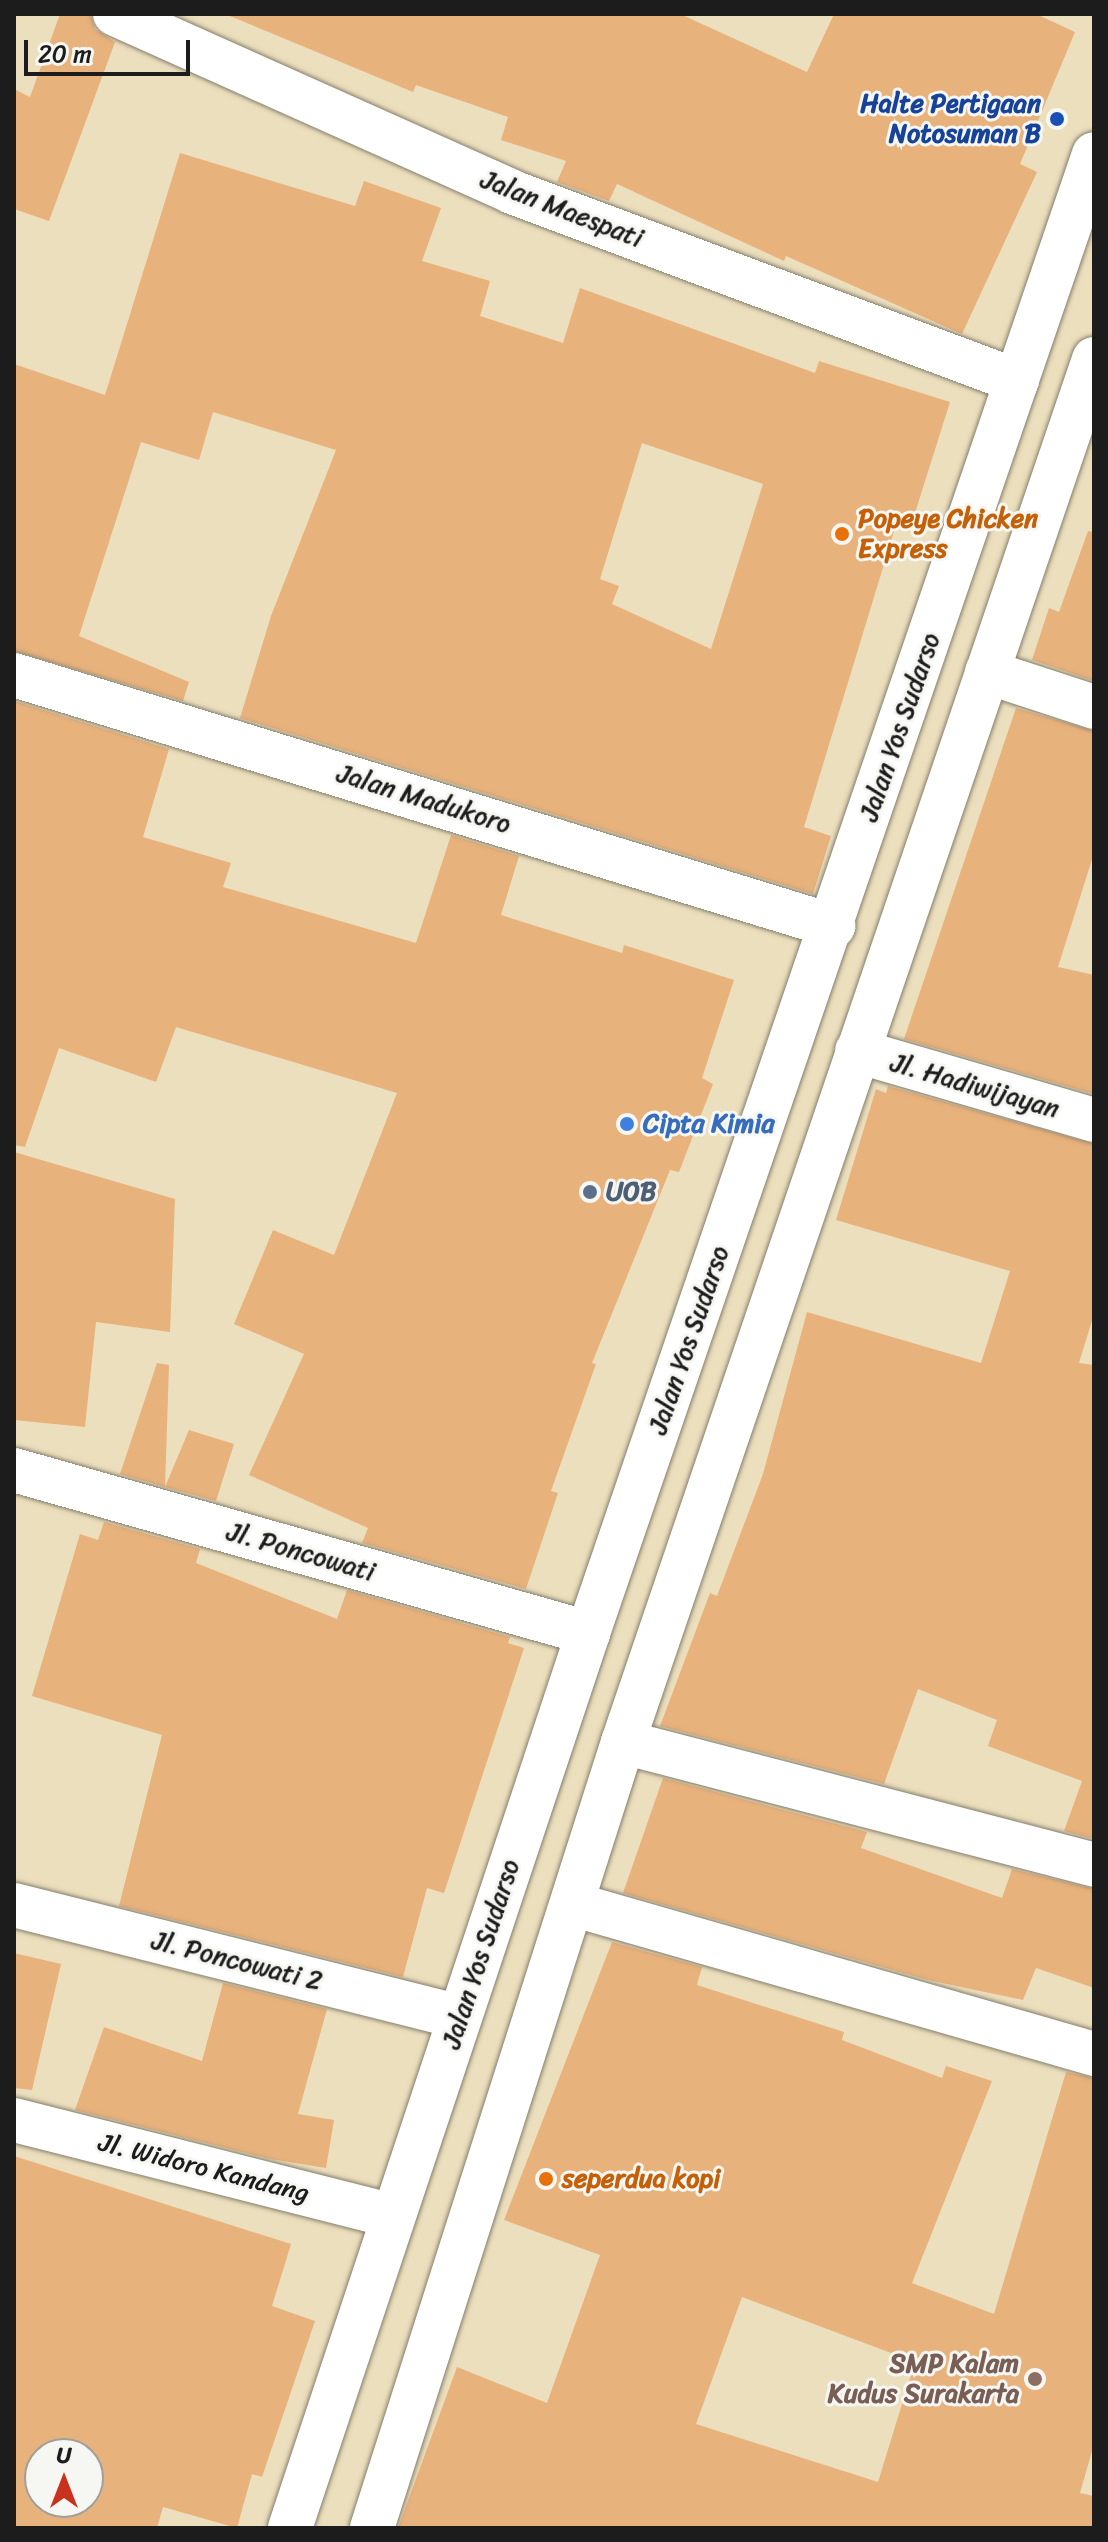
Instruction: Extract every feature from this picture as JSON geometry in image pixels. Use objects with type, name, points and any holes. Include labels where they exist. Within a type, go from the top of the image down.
[{"type":"main road","name":"Jalan Maespati","points":[[115,14],[512,192],[1017,381]]},
{"type":"main road","name":"Jalan Yos Sudarso","points":[[290,2528],[588,1633],[833,926],[1094,154]]},
{"type":"main road","points":[[372,2528],[623,1742],[892,946],[1092,372]]},
{"type":"main road","points":[[987,672],[1094,707]]},
{"type":"main road","name":"Jalan Madukoro","points":[[14,675],[892,946]]},
{"type":"main road","name":"Jl. Hadiwijayan","points":[[796,1033],[1094,1120]]},
{"type":"main road","name":"Jl. Poncowati","points":[[14,1470],[588,1633]]},
{"type":"main road","points":[[623,1742],[1094,1865]]},
{"type":"main road","points":[[572,1904],[1094,2054]]},
{"type":"main road","name":"Jl. Poncowati 2","points":[[14,1905],[459,2017]]},
{"type":"main road","name":"Jl. Widoro Kandang","points":[[14,2120],[393,2216]]},
{"type":"building","points":[[60,14],[90,14],[95,29],[115,42],[49,221],[14,209],[14,89],[30,97]]},
{"type":"building","points":[[225,14],[680,14],[807,72],[834,14],[1036,14],[1075,32],[1020,164],[1037,172],[962,334],[786,256],[784,261],[617,184],[609,201],[557,182],[566,161],[501,140],[508,117],[416,85],[413,92]]},
{"type":"building","points":[[180,153],[355,206],[364,181],[441,208],[422,261],[490,281],[480,316],[563,343],[580,288],[815,373],[819,361],[950,402],[909,532],[895,528],[804,827],[831,836],[813,894],[240,718],[271,616],[336,450],[213,412],[199,460],[141,442],[79,636],[189,682],[183,701],[14,651],[14,364],[105,395]],"holes":[[[642,443],[763,484],[711,649],[612,604],[619,586],[600,579]]]},
{"type":"building","points":[[1088,531],[1094,532],[1094,681],[1032,660],[1049,608],[1059,612]]},
{"type":"building","points":[[14,701],[169,749],[143,837],[231,863],[223,887],[416,943],[451,835],[519,856],[501,915],[622,953],[624,945],[734,980],[702,1078],[713,1084],[679,1172],[670,1170],[592,1363],[596,1364],[551,1491],[558,1493],[526,1589],[362,1543],[368,1528],[249,1475],[304,1354],[234,1324],[273,1230],[334,1255],[397,1093],[176,1027],[156,1082],[59,1048],[25,1147],[14,1145]]},
{"type":"building","points":[[1016,708],[1094,731],[1094,853],[1058,967],[1094,975],[1094,1094],[904,1039]]},
{"type":"building","points":[[888,1086],[1094,1144],[1094,1314],[1079,1363],[1094,1365],[1094,1839],[1064,1831],[1082,1781],[988,1746],[997,1720],[918,1689],[884,1784],[660,1726],[710,1593],[717,1596],[763,1474],[807,1312],[981,1363],[1010,1271],[836,1220],[876,1089],[886,1093]]},
{"type":"building","points":[[14,1152],[175,1199],[170,1332],[96,1322],[85,1427],[14,1420]]},
{"type":"building","points":[[157,1363],[169,1365],[165,1487],[120,1474]]},
{"type":"building","points":[[189,1430],[234,1444],[216,1501],[165,1487]]},
{"type":"building","points":[[104,1522],[200,1549],[196,1563],[337,1619],[347,1590],[510,1637],[508,1643],[524,1648],[444,1893],[427,1888],[403,1977],[119,1906],[162,1735],[32,1696],[80,1534],[98,1540]]},
{"type":"building","points":[[663,1778],[867,1832],[861,1848],[1002,1898],[1012,1869],[1094,1889],[1094,1988],[1036,1968],[1023,2000],[928,1980],[623,1893]]},
{"type":"building","points":[[612,1942],[702,1967],[697,1985],[844,2032],[842,2040],[942,2078],[946,2066],[992,2081],[912,2283],[994,2314],[1066,2072],[1094,2078],[1094,2444],[1080,2493],[1094,2496],[1094,2528],[398,2528],[457,2367],[547,2403],[600,2255],[504,2220]],"holes":[[[742,2297],[915,2362],[878,2482],[696,2424]]]},
{"type":"building","points":[[14,1953],[61,1964],[32,2090],[14,2088]]},
{"type":"building","points":[[223,1983],[327,2009],[298,2114],[334,2120],[326,2168],[270,2159],[75,2110],[104,2027],[202,2061]]},
{"type":"building","points":[[14,2156],[291,2244],[272,2306],[315,2321],[262,2477],[252,2474],[237,2528],[163,2507],[157,2528],[14,2528]]},
{"type":"place","name":"Halte Pertigaan Notosuman B","points":[[1057,119]]},
{"type":"place","name":"Popeye Chicken Express","points":[[842,534]]},
{"type":"place","name":"Cipta Kimia","points":[[627,1124]]},
{"type":"place","name":"UOB","points":[[590,1192]]},
{"type":"place","name":"seperdua kopi","points":[[546,2179]]},
{"type":"place","name":"SMP Kalam Kudus Surakarta","points":[[1035,2379]]}]
